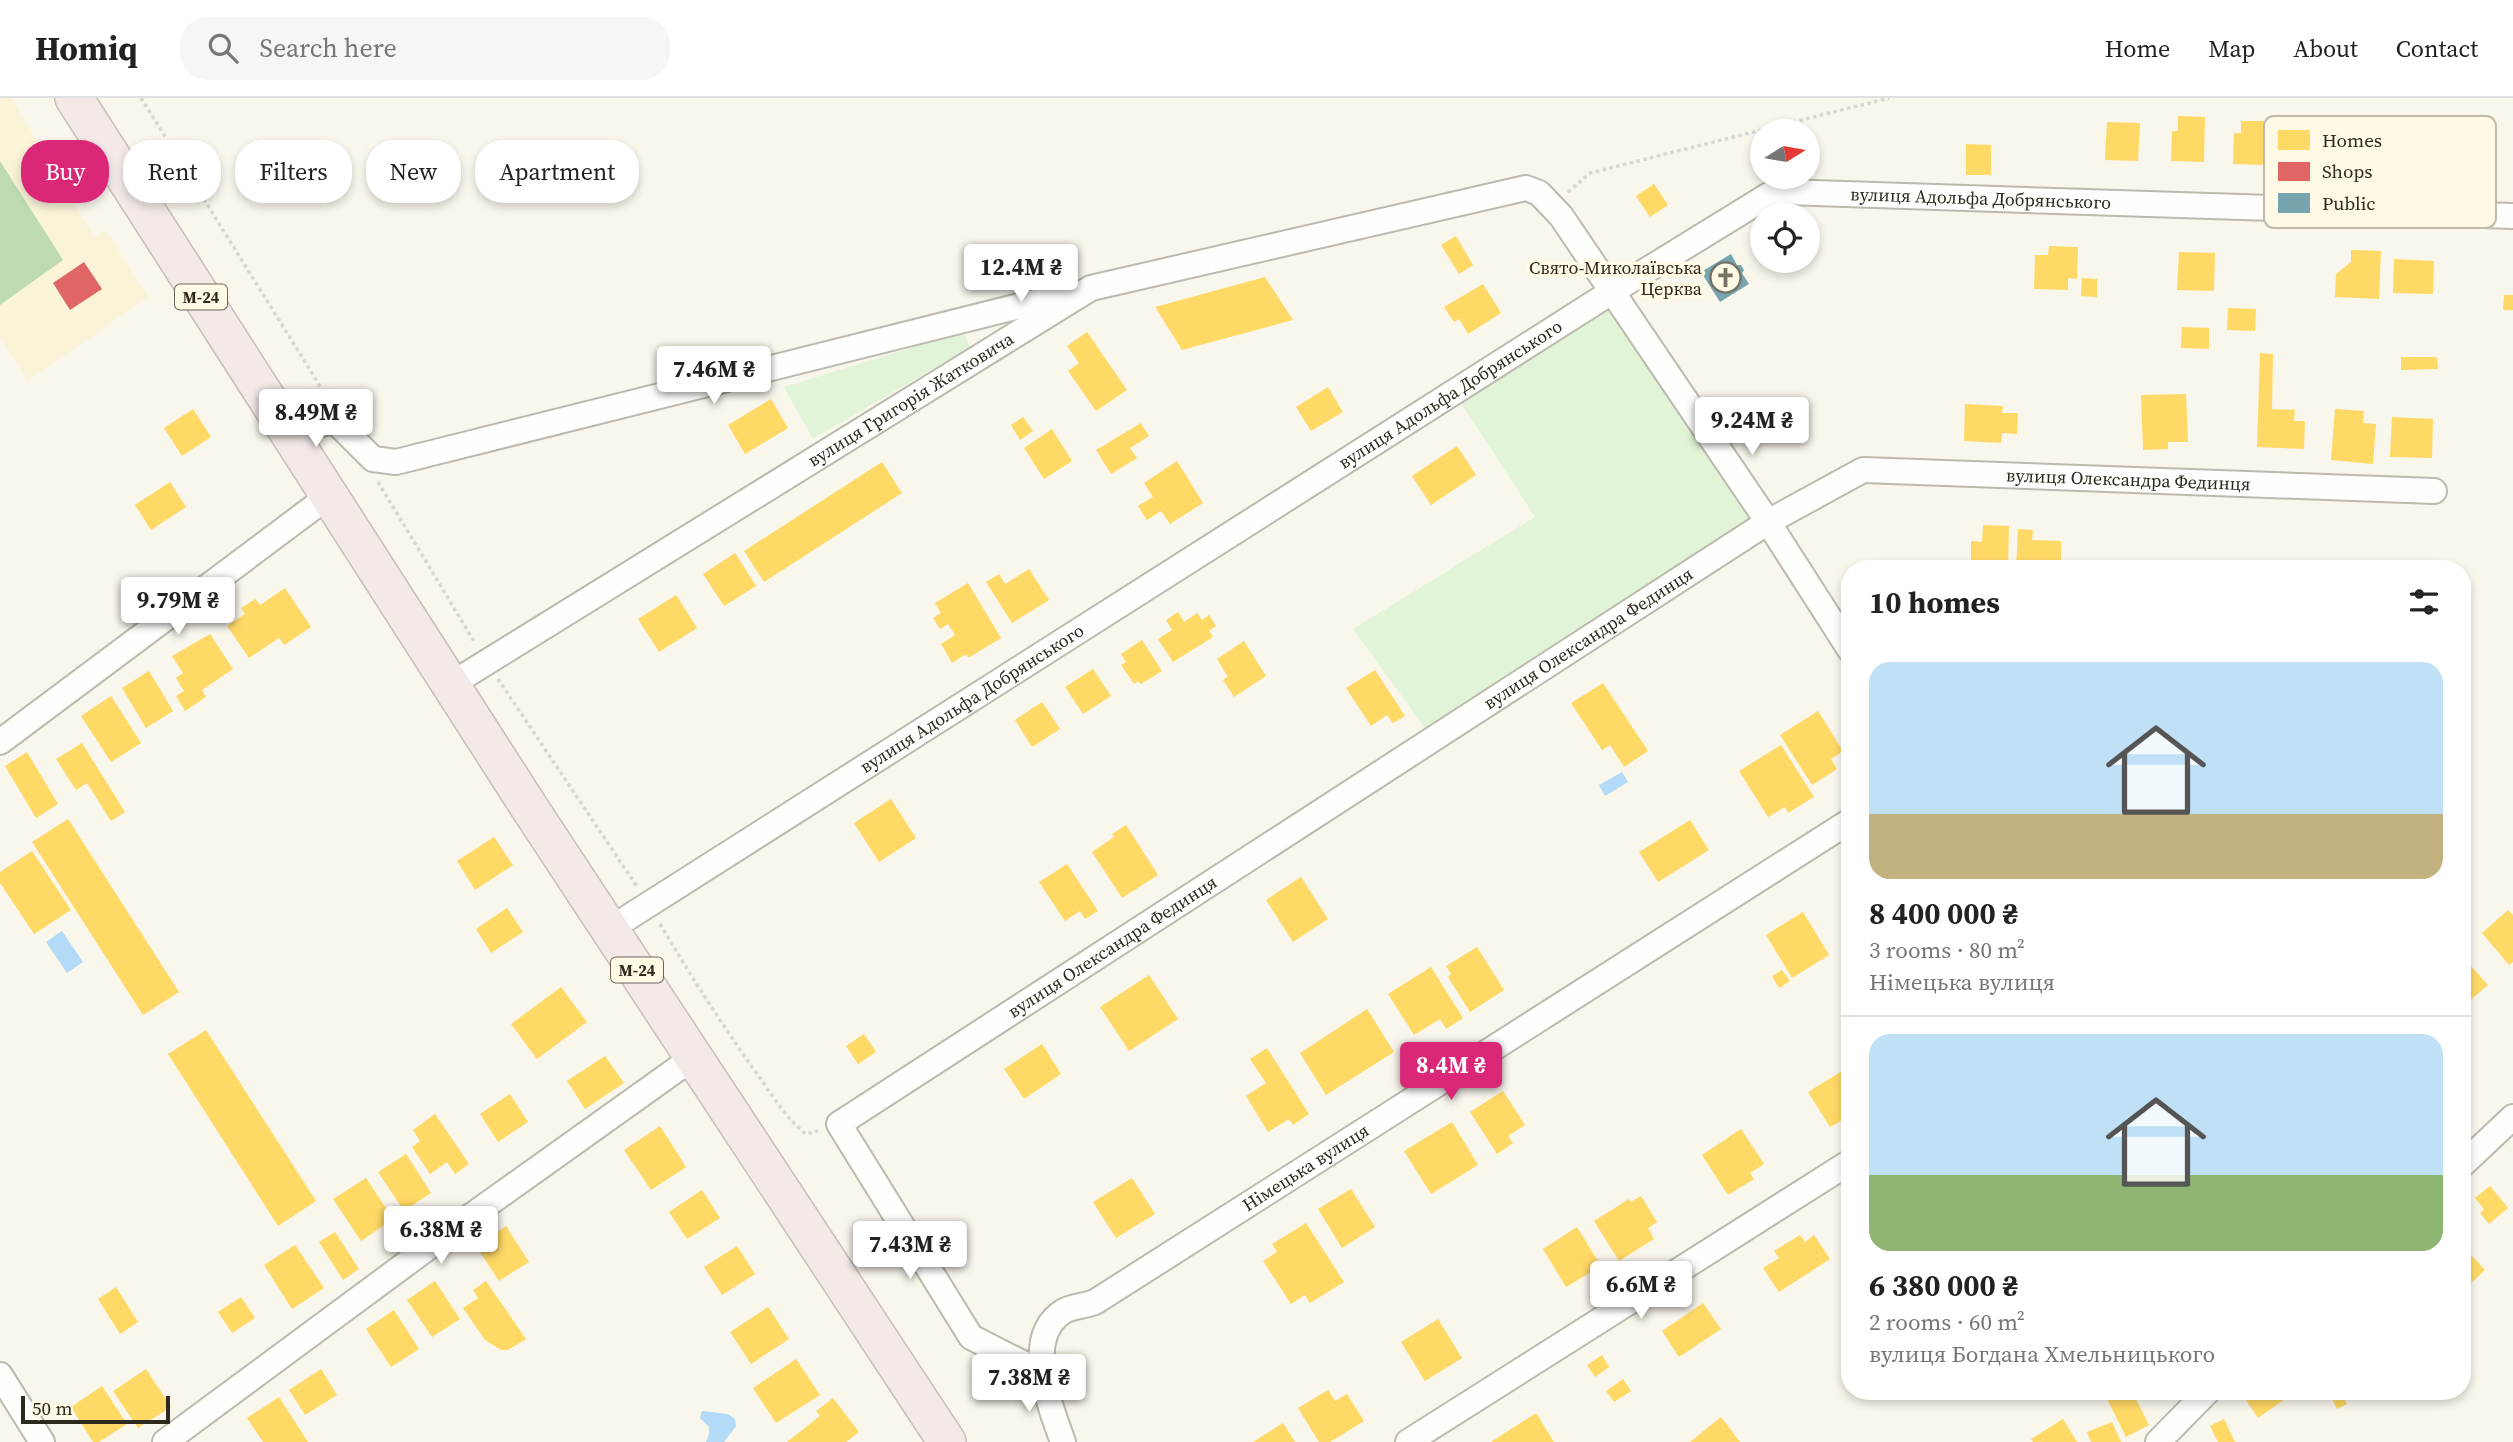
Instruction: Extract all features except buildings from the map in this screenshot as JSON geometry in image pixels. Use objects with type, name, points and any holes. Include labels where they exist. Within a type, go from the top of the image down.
[{"type":"highway","name":"М-24","points":[[74,98],[450,685],[947,1442]]},
{"type":"street","name":"вулиця Григорія Жатковича","points":[[450,685],[1091,288],[1527,188],[1539,192],[1561,216],[1768,522],[1841,636]]},
{"type":"street","name":"вулиця Адольфа Добрянського","points":[[610,929],[1612,291],[1769,195],[1784,192],[2264,208]]},
{"type":"street","points":[[287,431],[335,421],[373,459],[396,462],[1091,288]]},
{"type":"street","name":"вулиця Олександра Фединця","points":[[839,1124],[1768,522],[1863,470],[2434,491]]},
{"type":"street","points":[[0,742],[330,495]]},
{"type":"street","name":"Німецька вулиця","points":[[1042,1373],[1042,1353],[1048,1329],[1063,1311],[1095,1302],[1841,827]]},
{"type":"street","points":[[165,1442],[453,1228],[694,1057]]},
{"type":"street","points":[[2471,1157],[2513,1117]]},
{"type":"street","points":[[839,1124],[971,1337],[1042,1373],[1063,1442]]},
{"type":"street","points":[[1408,1442],[1841,1168]]},
{"type":"street","points":[[0,1375],[42,1442]]},
{"type":"street","points":[[2158,1442],[2199,1400]]},
{"type":"path","points":[[141,98],[335,410],[335,421]]},
{"type":"path","points":[[1561,216],[1570,188],[1590,173],[1889,98]]},
{"type":"path","points":[[649,904],[707,1003],[795,1126],[806,1134],[839,1124]]},
{"type":"shaded area","points":[[0,98],[11,98],[36,140],[21,140],[21,195],[0,161]]},
{"type":"shaded area","points":[[26,203],[74,203],[95,238],[106,230],[148,297],[28,381],[0,338],[0,305],[62,260]]},
{"type":"green space","points":[[0,161],[21,194],[21,203],[27,203],[63,260],[0,305]]},
{"type":"green space","points":[[1613,291],[1768,522],[1433,739],[1353,629],[1535,517],[1454,392]]},
{"type":"green space","points":[[963,332],[970,347],[813,439],[784,387]]},
{"type":"water","points":[[1622,772],[1628,782],[1605,796],[1599,785]]},
{"type":"water","points":[[62,931],[83,962],[67,973],[46,942]]},
{"type":"water","points":[[702,1411],[728,1414],[735,1419],[736,1426],[724,1442],[706,1442],[709,1427],[700,1418]]},
{"type":"place","name":"Свято-Миколаївська Церква","points":[[1725,278]]}]
